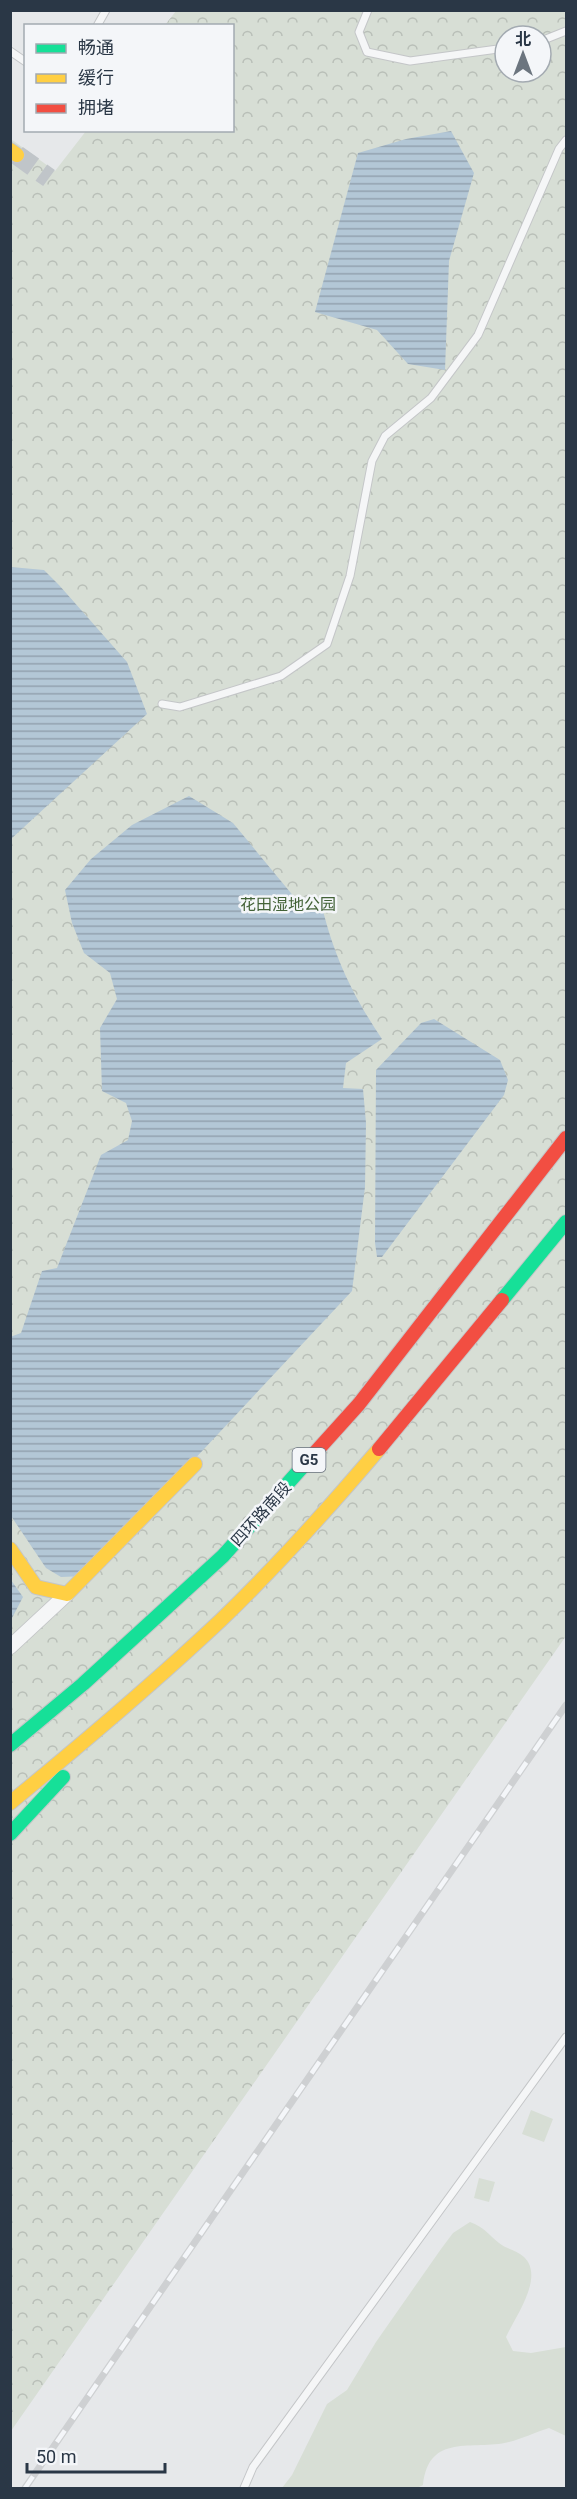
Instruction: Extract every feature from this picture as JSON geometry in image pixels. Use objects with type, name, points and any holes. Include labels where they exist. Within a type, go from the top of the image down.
[{"type":"main road","name":"四环路南段","points":[[10,1745],[83,1684],[223,1556],[351,1413],[567,1138]]},
{"type":"main road","name":"G5","points":[[10,1803],[128,1704],[251,1590],[390,1436],[567,1222]]},
{"type":"main road","points":[[10,1549],[36,1587],[67,1594],[195,1464]]},
{"type":"main road","points":[[10,1735],[83,1684]]},
{"type":"main road","points":[[10,1834],[128,1704]]},
{"type":"street","points":[[10,1647],[67,1594]]},
{"type":"lane","points":[[98,24],[106,10]]},
{"type":"lane","points":[[369,10],[359,32],[367,52],[410,61],[493,50]]},
{"type":"lane","points":[[10,51],[24,61]]},
{"type":"lane","points":[[162,704],[180,707],[281,676],[327,644],[350,576],[372,461],[384,436],[431,398],[478,335],[559,149],[567,140]]},
{"type":"lane","points":[[244,2488],[253,2467],[341,2344],[567,2037]]},
{"type":"green space","name":"花田湿地公园","points":[[176,11],[566,11],[566,1636],[11,2431],[11,139],[55,171],[85,132],[234,132],[234,24],[166,24]]},
{"type":"green space","points":[[531,2110],[553,2119],[544,2142],[522,2134]]},
{"type":"green space","points":[[479,2178],[495,2182],[489,2202],[474,2198]]},
{"type":"green space","points":[[470,2222],[482,2228],[502,2245],[524,2257],[530,2265],[530,2286],[506,2337],[513,2351],[531,2353],[566,2347],[566,2436],[549,2428],[509,2442],[443,2450],[434,2457],[427,2468],[423,2485],[417,2488],[282,2488],[292,2475],[327,2404],[347,2390],[376,2342],[441,2249],[453,2233]]},
{"type":"water","points":[[451,131],[474,173],[449,261],[445,370],[408,364],[377,330],[315,312],[358,153],[406,139]]},
{"type":"water","points":[[11,567],[44,570],[59,585],[127,662],[147,714],[11,839]]},
{"type":"water","points":[[189,796],[233,823],[300,904],[320,898],[330,936],[344,972],[382,1039],[346,1063],[343,1088],[363,1089],[366,1123],[365,1187],[352,1291],[85,1576],[61,1577],[46,1568],[11,1516],[10,1337],[21,1333],[42,1271],[57,1268],[101,1155],[128,1140],[132,1121],[126,1103],[102,1091],[100,1028],[117,999],[110,973],[84,953],[72,923],[65,890],[91,859],[132,825]]},
{"type":"water","points":[[434,1019],[500,1060],[508,1080],[504,1095],[382,1257],[377,1257],[375,1243],[376,1070],[421,1023]]},
{"type":"water","points":[[10,1580],[23,1597],[11,1620]]},
{"type":"tunnel","points":[[17,155],[49,178]]},
{"type":"railway","points":[[25,2488],[566,1705]]},
{"type":"traffic: fast","points":[[502,1300],[566,1222]]},
{"type":"traffic: fast","points":[[10,1745],[83,1684],[223,1556],[313,1455]]},
{"type":"traffic: fast","points":[[10,1834],[63,1777]]},
{"type":"traffic: slow","points":[[10,150],[17,155]]},
{"type":"traffic: slow","points":[[10,1803],[117,1713],[221,1620],[302,1536],[379,1449]]},
{"type":"traffic: slow","points":[[10,1549],[36,1587],[67,1594],[195,1464]]},
{"type":"traffic: jam","points":[[313,1455],[359,1404],[566,1138]]},
{"type":"traffic: jam","points":[[379,1449],[502,1300]]}]
